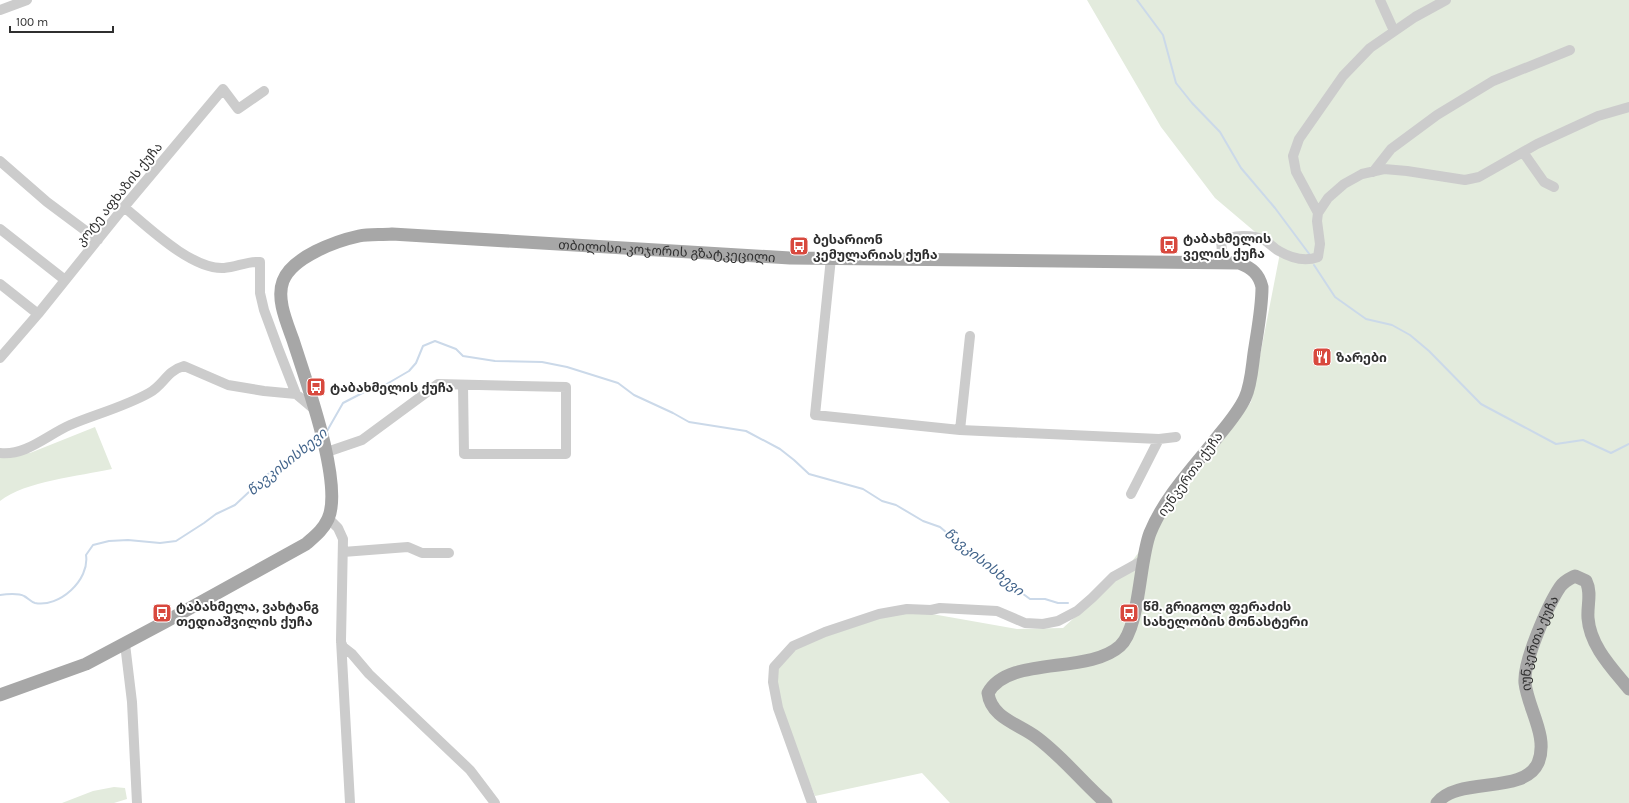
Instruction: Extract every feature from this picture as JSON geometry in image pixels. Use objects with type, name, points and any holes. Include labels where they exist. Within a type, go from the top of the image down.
[{"type":"main road","name":"თბილისი-კოჯორის გზატკეცილი","points":[[0,695],[86,664],[306,544],[318,533],[328,518],[332,501],[324,440],[286,318],[281,292],[283,281],[297,263],[316,251],[337,242],[360,235],[392,234],[790,258],[1222,262]]},
{"type":"main road","name":"იუნკერთა ქუჩა","points":[[1106,803],[1057,754],[1035,736],[996,712],[989,700],[988,693],[998,680],[1013,673],[1091,659],[1110,652],[1121,645],[1127,635],[1132,620],[1142,561],[1150,533],[1167,501],[1233,417],[1246,396],[1250,384],[1262,288],[1257,274],[1249,266],[1239,263],[1222,262]]},
{"type":"main road","name":"იუნკერთა ქუჩა","points":[[1437,803],[1446,796],[1460,790],[1506,782],[1525,776],[1538,764],[1541,749],[1540,736],[1526,693],[1525,681],[1527,666],[1549,607],[1560,587],[1566,580],[1575,576],[1586,581],[1589,587],[1588,617],[1590,629],[1602,656],[1629,689]]},
{"type":"street","points":[[0,10],[27,0]]},
{"type":"street","points":[[1380,0],[1394,31]]},
{"type":"street","points":[[1318,213],[1296,172],[1293,156],[1299,139],[1342,76],[1370,48],[1394,31],[1446,0]]},
{"type":"street","points":[[1374,172],[1391,149],[1437,115],[1493,81],[1570,50]]},
{"type":"street","name":"კოტე აფხაზის ქუჩა","points":[[0,358],[223,89],[238,109],[264,91]]},
{"type":"street","points":[[1222,262],[1221,242],[1234,237],[1249,236],[1263,239],[1279,251],[1296,258],[1310,260],[1318,257],[1320,244],[1317,221],[1318,213],[1328,198],[1344,184],[1362,174],[1384,169],[1465,180],[1479,177],[1523,152],[1598,116],[1629,107]]},
{"type":"street","points":[[1523,152],[1544,182],[1554,187]]},
{"type":"street","points":[[0,161],[47,202],[98,240]]},
{"type":"street","points":[[124,207],[196,262],[223,268],[251,261],[260,262],[260,292],[264,310],[296,394],[315,410]]},
{"type":"street","points":[[0,229],[65,280]]},
{"type":"street","points":[[831,258],[815,416],[960,430],[1159,439],[1176,437]]},
{"type":"street","points":[[0,284],[38,314]]},
{"type":"street","points":[[960,430],[970,336]]},
{"type":"street","points":[[0,453],[7,454],[30,448],[69,426],[143,396],[158,387],[170,372],[184,366],[228,384],[264,391],[296,394]]},
{"type":"street","points":[[324,440],[362,440],[438,384],[566,387],[566,454],[464,454],[463,385]]},
{"type":"street","points":[[1131,494],[1159,439]]},
{"type":"street","points":[[328,518],[338,528],[343,539],[341,640],[350,803]]},
{"type":"street","points":[[343,552],[408,548],[422,553],[449,552]]},
{"type":"street","points":[[812,803],[778,708],[773,682],[774,667],[793,646],[825,632],[879,614],[907,609],[931,610],[940,608],[997,612],[1025,623],[1043,624],[1058,621],[1077,611],[1113,577],[1142,561]]},
{"type":"street","points":[[341,640],[343,647],[352,654],[369,674],[470,770],[495,803]]},
{"type":"street","points":[[125,644],[132,702],[137,803]]},
{"type":"shaded area","points":[[1087,0],[1629,0],[1629,803],[950,803],[922,773],[815,796],[779,707],[776,667],[793,647],[852,624],[908,612],[932,614],[1017,629],[1063,628],[1124,572],[1251,402],[1280,253],[1215,198],[1161,127]]},
{"type":"shaded area","points":[[95,427],[112,469],[38,484],[11,494],[0,501],[0,456],[30,453]]},
{"type":"shaded area","points":[[114,787],[125,788],[127,799],[114,803],[62,803],[93,791]]},
{"type":"waterway","points":[[1137,0],[1163,35],[1176,83],[1192,103],[1220,132],[1241,168],[1275,208],[1310,255]]},
{"type":"waterway","points":[[1314,265],[1335,297],[1366,319],[1392,325],[1410,335],[1429,351],[1481,404],[1556,444],[1583,440],[1611,453],[1629,444]]},
{"type":"waterway","name":"წავკისისხევი","points":[[327,431],[343,403],[372,388],[385,385],[409,371],[416,363],[423,346],[435,341],[456,349],[463,356],[495,361],[542,362],[567,367],[618,383],[634,395],[689,422],[746,431],[780,449],[809,474],[863,489],[882,501],[896,505],[923,521],[940,527],[966,549],[986,560],[1007,582],[1030,599],[1045,599],[1058,603],[1068,603]]},
{"type":"waterway","name":"წავკისისხევი","points":[[0,595],[19,594],[35,603],[54,601],[63,597],[78,582],[83,574],[86,564],[86,555],[93,545],[109,541],[128,540],[160,543],[176,541],[216,514],[235,505],[268,474],[297,455],[317,439]]},
{"type":"place","name":"ტაბახმელის ველის ქუჩა","points":[[1169,245]]},
{"type":"place","name":"ბესარიონ კემულარიას ქუჩა","points":[[799,246]]},
{"type":"place","name":"ზარები","points":[[1322,357]]},
{"type":"place","name":"ტაბახმელის ქუჩა","points":[[316,387]]},
{"type":"place","name":"ტაბახმელა, ვახტანგ თედიაშვილის ქუჩა","points":[[162,613]]},
{"type":"place","name":"წმ. გრიგოლ ფერაძის სახელობის მონასტერი","points":[[1129,613]]}]
